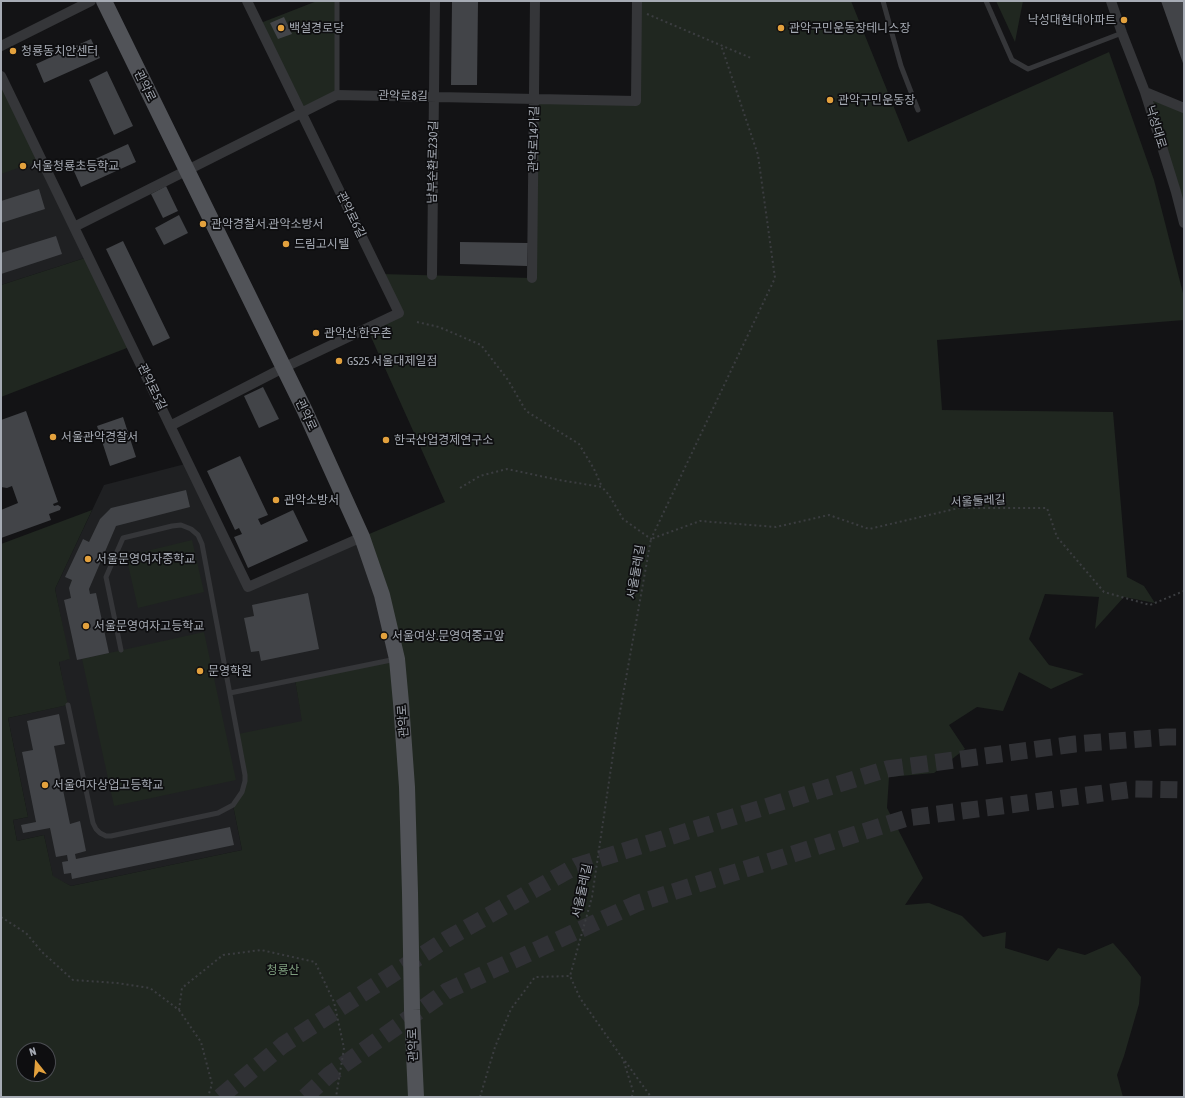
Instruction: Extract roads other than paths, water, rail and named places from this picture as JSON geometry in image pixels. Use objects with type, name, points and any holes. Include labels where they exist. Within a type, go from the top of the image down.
[{"type":"main road","name":"관악로","points":[[104,1],[305,411],[362,537],[382,595],[397,659],[407,787],[412,1010],[416,1097]]},
{"type":"street","points":[[1,46],[91,1]]},
{"type":"street","name":"관악로6길","points":[[247,1],[399,313],[283,368]]},
{"type":"street","name":"남부순환로230길","points":[[432,275],[435,1]]},
{"type":"street","name":"관악로14가길","points":[[532,278],[535,1]]},
{"type":"street","name":"낙성대로","points":[[1111,1],[1145,92],[1184,223]]},
{"type":"street","name":"관악로8길","points":[[187,170],[337,95],[636,101],[637,5]]},
{"type":"street","name":"관악로5길","points":[[1,76],[248,587],[362,537]]},
{"type":"street","points":[[1145,92],[1184,108]]},
{"type":"street","points":[[74,227],[187,170]]},
{"type":"street","points":[[170,426],[283,368]]},
{"type":"lane","points":[[337,1],[337,95]]},
{"type":"lane","points":[[883,1],[901,66],[918,110]]},
{"type":"lane","points":[[986,1],[1012,60],[1028,69],[1122,33]]},
{"type":"lane","points":[[68,705],[93,823],[100,833],[106,836],[112,836],[218,813],[229,808],[236,801],[242,792],[245,775],[202,544],[198,535],[186,527],[172,526],[122,538],[106,578],[121,650]]},
{"type":"lane","points":[[230,693],[397,659]]},
{"type":"tunnel","points":[[220,1097],[283,1045],[447,939],[576,866],[887,769],[1075,744],[1184,737]]},
{"type":"tunnel","points":[[305,1097],[329,1075],[447,991],[638,903],[907,818],[1135,789],[1184,790]]},
{"type":"place","name":"낙성대현대아파트","points":[[1124,20]]},
{"type":"place","name":"백설경로당","points":[[281,28]]},
{"type":"place","name":"관악구민운동장테니스장","points":[[781,28]]},
{"type":"place","name":"청룡동치안센터","points":[[13,51]]},
{"type":"place","name":"관악구민운동장","points":[[830,100]]},
{"type":"place","name":"서울청룡초등학교","points":[[23,166]]},
{"type":"place","name":"관악경찰서.관악소방서","points":[[203,224]]},
{"type":"place","name":"드림고시텔","points":[[286,244]]},
{"type":"place","name":"관악산 한우촌","points":[[316,333]]},
{"type":"place","name":"GS25 서울대제일점","points":[[339,361]]},
{"type":"place","name":"서울관악경찰서","points":[[53,437]]},
{"type":"place","name":"한국산업경제연구소","points":[[386,440]]},
{"type":"place","name":"관악소방서","points":[[276,500]]},
{"type":"place","name":"서울문영여자중학교","points":[[88,559]]},
{"type":"place","name":"서울문영여자고등학교","points":[[86,626]]},
{"type":"place","name":"서울여상.문영여중고앞","points":[[384,636]]},
{"type":"place","name":"문영학원","points":[[200,671]]},
{"type":"place","name":"서울여자상업고등학교","points":[[45,785]]},
{"type":"park label","name":"청룡산","points":[[283,970]]}]
